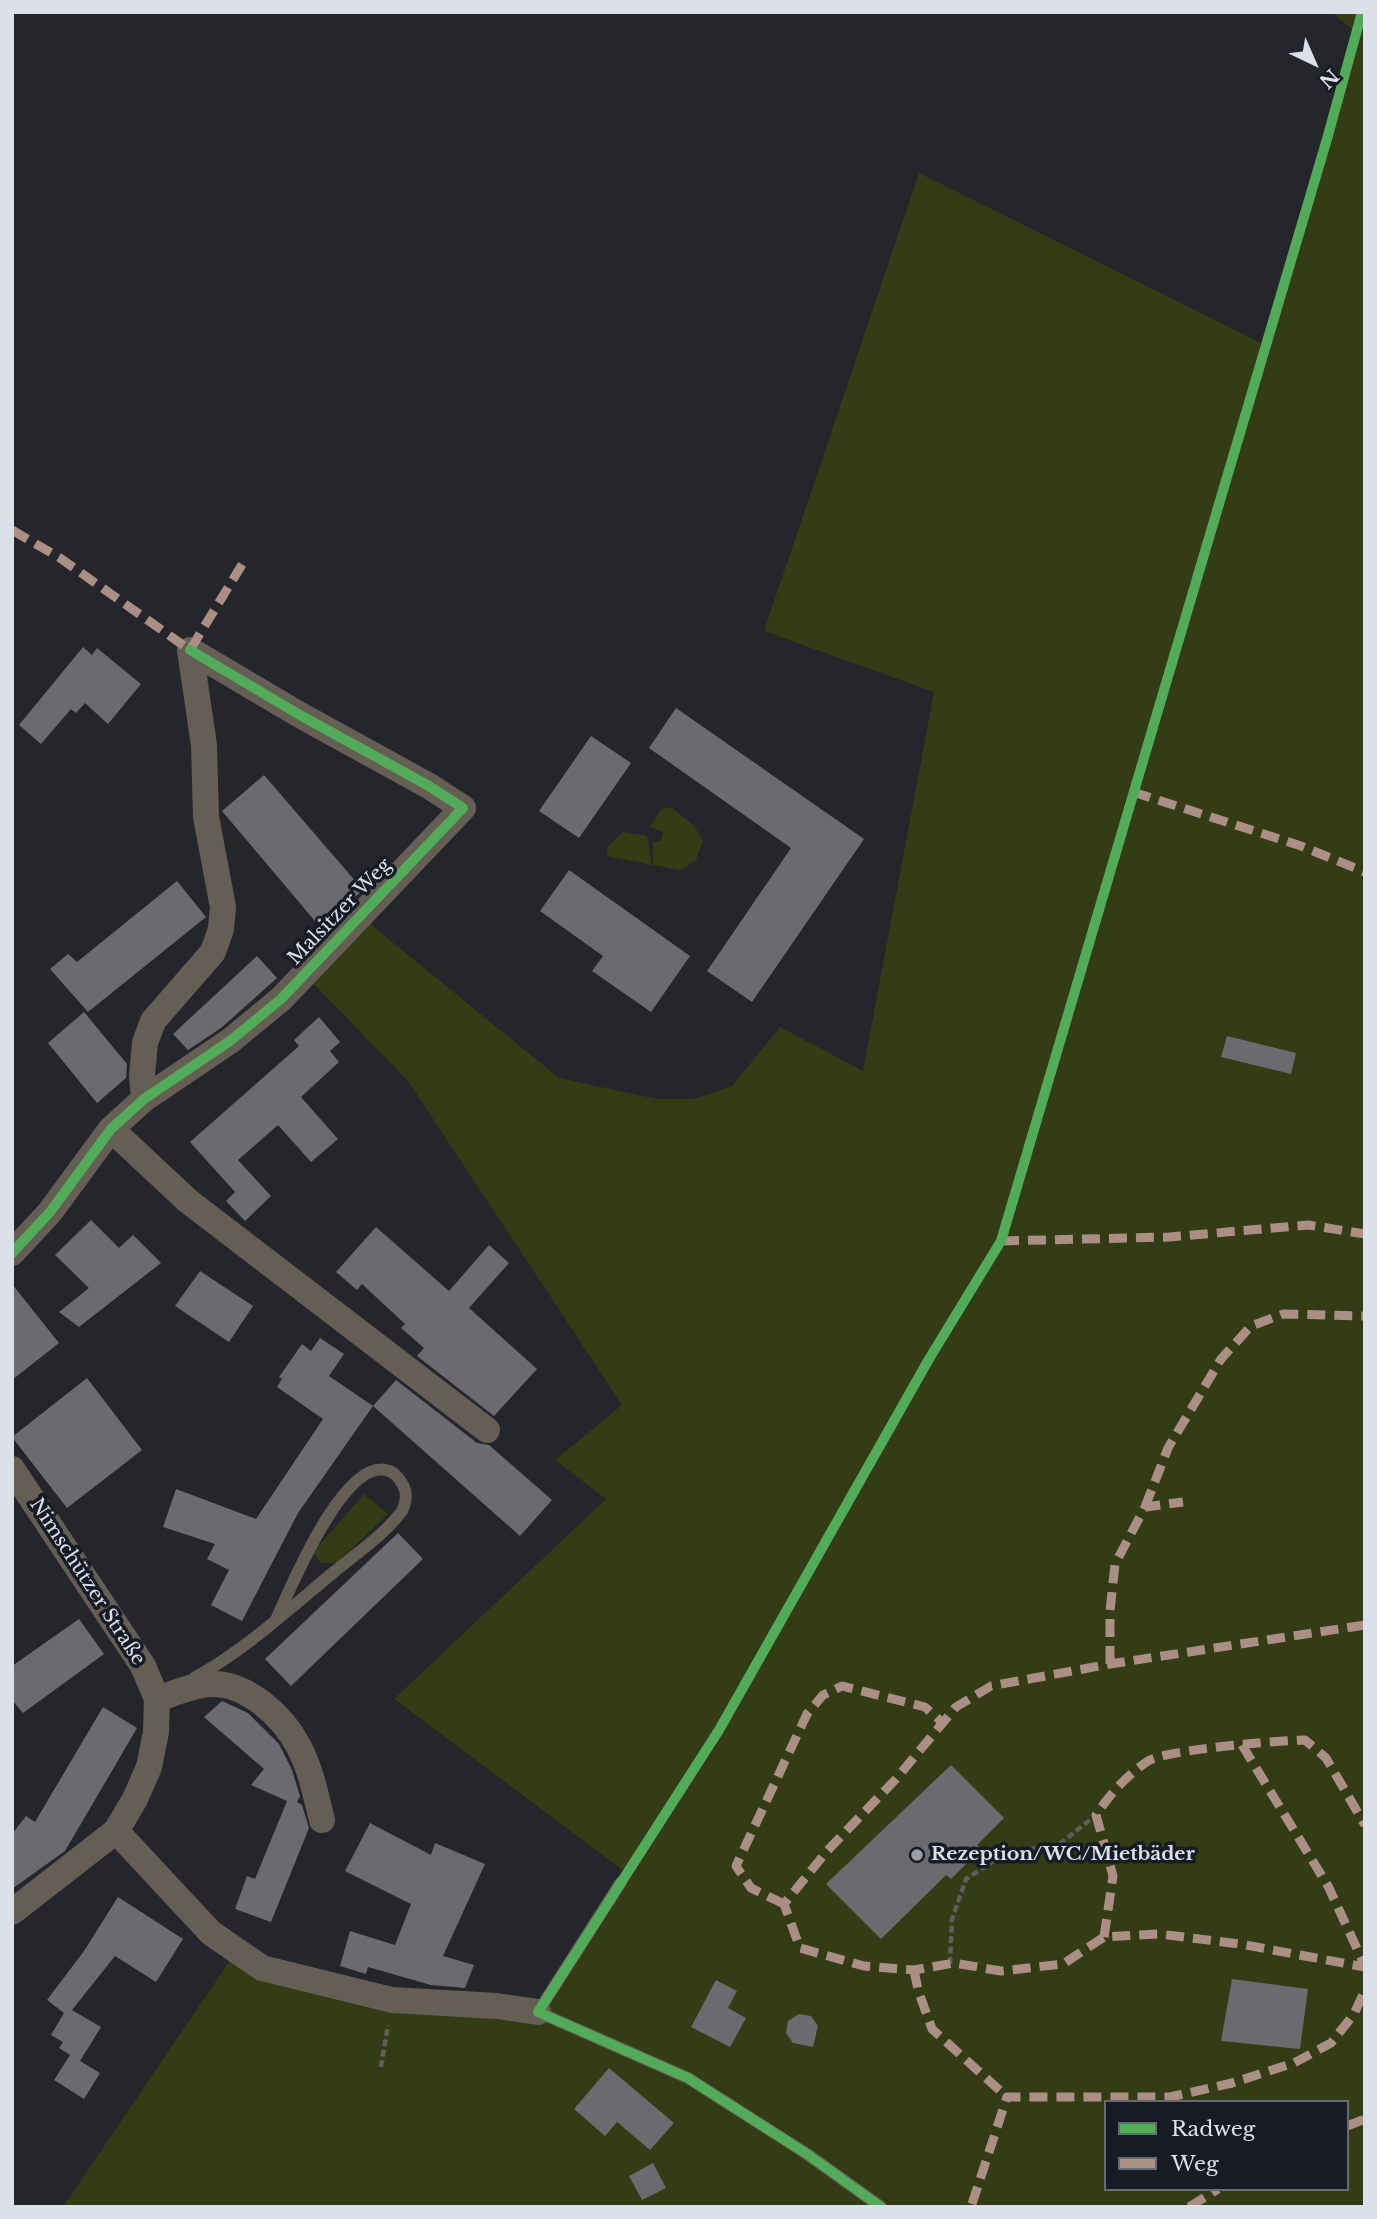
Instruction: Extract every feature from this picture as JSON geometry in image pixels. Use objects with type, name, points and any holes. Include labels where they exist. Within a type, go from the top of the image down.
[{"type":"street","name":"Malsitzer Weg","points":[[12,1253],[50,1212],[111,1129],[144,1099],[230,1041],[281,999],[463,808],[190,650],[204,745],[205,817],[223,907],[221,929],[206,961],[153,1021],[145,1043],[144,1099]]},
{"type":"street","points":[[111,1129],[188,1201],[487,1430]]},
{"type":"street","name":"Nimschützer Straße","points":[[12,1469],[143,1666],[157,1699],[156,1732],[149,1767],[116,1831]]},
{"type":"street","points":[[157,1699],[209,1684],[239,1688],[264,1705],[299,1746],[322,1820]]},
{"type":"street","points":[[12,1912],[116,1831],[211,1933],[262,1968],[392,2000],[497,2006],[538,2012]]},
{"type":"lane","points":[[157,1699],[215,1667],[276,1620],[374,1539],[404,1508],[405,1490],[394,1473],[386,1469],[368,1472],[346,1491],[298,1572],[276,1620]]},
{"type":"lane","points":[[621,1882],[538,2012],[688,2078],[807,2154],[881,2207]]},
{"type":"path","points":[[950,1964],[952,1919],[966,1880],[1003,1854],[1061,1843],[1096,1815]]},
{"type":"path","points":[[381,2067],[392,2000]]},
{"type":"green space","points":[[1331,12],[1365,12],[1365,2207],[63,2207],[233,1956],[392,2000],[537,2012],[625,1872],[394,1699],[606,1499],[555,1460],[622,1405],[408,1081],[308,978],[364,919],[559,1078],[657,1099],[694,1099],[732,1086],[780,1027],[863,1071],[934,692],[764,631],[919,173],[1265,345],[1357,33]]},
{"type":"green space","points":[[671,807],[694,826],[703,840],[696,860],[681,870],[653,865],[653,842],[661,841],[663,832],[650,827],[661,809]]},
{"type":"green space","points":[[623,832],[647,836],[652,865],[607,856],[608,846]]},
{"type":"green space","points":[[364,1494],[388,1514],[337,1563],[321,1563],[314,1553]]},
{"type":"building","points":[[83,647],[92,655],[97,648],[141,684],[108,724],[85,703],[76,713],[71,709],[41,744],[19,725]]},
{"type":"building","points":[[676,708],[864,839],[752,1002],[707,971],[791,848],[649,748]]},
{"type":"building","points":[[591,736],[631,763],[579,838],[539,811]]},
{"type":"building","points":[[264,775],[363,890],[320,927],[222,811]]},
{"type":"building","points":[[569,870],[690,956],[651,1012],[592,971],[603,956],[540,911]]},
{"type":"building","points":[[177,881],[206,917],[88,1012],[50,969],[68,954],[77,962]]},
{"type":"building","points":[[257,956],[277,978],[221,1028],[188,1050],[173,1034]]},
{"type":"building","points":[[84,1012],[127,1064],[126,1078],[97,1103],[48,1043]]},
{"type":"building","points":[[319,1017],[340,1042],[330,1051],[339,1062],[301,1097],[338,1139],[311,1162],[278,1125],[238,1160],[271,1196],[245,1221],[226,1201],[235,1192],[190,1142],[299,1046],[294,1040]]},
{"type":"building","points":[[1227,1036],[1296,1053],[1291,1074],[1221,1057]]},
{"type":"building","points":[[91,1220],[119,1248],[133,1235],[161,1263],[79,1327],[59,1312],[89,1288],[55,1255]]},
{"type":"building","points":[[376,1227],[449,1291],[489,1245],[509,1263],[469,1308],[537,1369],[494,1416],[417,1356],[424,1348],[401,1328],[405,1324],[362,1284],[357,1290],[336,1272]]},
{"type":"building","points":[[200,1271],[253,1306],[229,1342],[175,1306]]},
{"type":"building","points":[[12,1284],[59,1343],[12,1380]]},
{"type":"building","points":[[320,1338],[344,1354],[329,1376],[373,1406],[298,1513],[242,1621],[211,1605],[229,1570],[207,1559],[215,1544],[163,1527],[176,1489],[256,1519],[323,1419],[277,1387],[282,1379],[279,1377],[302,1344],[311,1351]]},
{"type":"building","points":[[87,1378],[142,1450],[67,1508],[12,1437]]},
{"type":"building","points":[[396,1380],[477,1443],[489,1445],[552,1500],[520,1536],[373,1406]]},
{"type":"building","points":[[398,1533],[423,1559],[291,1686],[265,1659]]},
{"type":"building","points":[[79,1619],[104,1654],[23,1713],[12,1700],[12,1666]]},
{"type":"building","points":[[222,1701],[248,1713],[279,1744],[292,1770],[300,1796],[297,1802],[302,1805],[309,1828],[271,1922],[235,1909],[247,1876],[255,1879],[287,1801],[251,1785],[264,1769],[204,1717]]},
{"type":"building","points":[[103,1707],[137,1728],[65,1851],[12,1889],[12,1834],[26,1816],[35,1822]]},
{"type":"building","name":"Rezeption/WC/Mietbäder","points":[[951,1765],[1004,1818],[977,1845],[981,1849],[951,1879],[946,1875],[881,1939],[826,1884]]},
{"type":"building","points":[[370,1823],[431,1855],[435,1843],[485,1864],[443,1956],[474,1965],[465,1988],[431,1985],[368,1967],[366,1974],[340,1966],[350,1931],[395,1945],[411,1904],[345,1871]]},
{"type":"building","points":[[118,1897],[183,1939],[156,1982],[115,1956],[72,2010],[101,2027],[80,2061],[100,2073],[84,2099],[54,2080],[70,2055],[59,2048],[63,2042],[51,2035],[64,2013],[47,2000],[84,1951]]},
{"type":"building","points":[[1232,1979],[1308,1989],[1300,2049],[1221,2041]]},
{"type":"building","points":[[716,1980],[737,1991],[728,2008],[746,2018],[730,2047],[691,2027]]},
{"type":"building","points":[[799,2014],[811,2016],[818,2026],[813,2047],[793,2043],[786,2033],[788,2021]]},
{"type":"building","points":[[609,2068],[674,2123],[650,2150],[617,2122],[605,2136],[574,2109]]},
{"type":"building","points":[[653,2163],[666,2188],[642,2200],[629,2176]]},
{"type":"marked path","points":[[12,530],[60,558],[190,650],[243,563]]},
{"type":"marked path","points":[[1133,792],[1301,846],[1365,872]]},
{"type":"marked path","points":[[1001,1241],[1169,1237],[1308,1225],[1365,1234]]},
{"type":"marked path","points":[[1145,1507],[1168,1448],[1221,1359],[1251,1326],[1283,1314],[1365,1316]]},
{"type":"marked path","points":[[1110,1664],[1110,1611],[1115,1564],[1145,1507],[1183,1502]]},
{"type":"marked path","points":[[1365,1625],[1110,1664],[991,1686],[956,1707],[895,1780],[827,1851],[784,1904],[800,1948],[864,1966],[914,1970],[954,1963],[1001,1971],[1063,1964],[1104,1937],[1159,1934],[1240,1944],[1365,1967]]},
{"type":"marked path","points":[[784,1904],[751,1888],[736,1866],[807,1714],[823,1695],[842,1686],[925,1707],[943,1723]]},
{"type":"marked path","points":[[1104,1937],[1113,1876],[1096,1815],[1119,1785],[1148,1761],[1176,1753],[1305,1740],[1326,1758],[1365,1825]]},
{"type":"marked path","points":[[1242,1745],[1328,1886],[1365,1966]]},
{"type":"marked path","points":[[914,1970],[932,2029],[1007,2097]]},
{"type":"marked path","points":[[972,2204],[1007,2097],[1170,2097],[1232,2083],[1294,2063],[1331,2043],[1354,2014],[1365,1990]]},
{"type":"marked path","points":[[1349,2125],[1365,2119]]},
{"type":"marked path","points":[[1189,2207],[1215,2191]]},
{"type":"cycle path","points":[[881,2207],[807,2154],[688,2078],[538,2012],[719,1730],[929,1359],[1001,1241],[1327,139],[1362,12]]},
{"type":"cycle path","points":[[12,1253],[50,1212],[111,1129],[144,1099],[230,1041],[281,999],[463,808],[190,650]]},
{"type":"place","name":"Rezeption/WC/Mietbäder","points":[[917,1855]]}]
